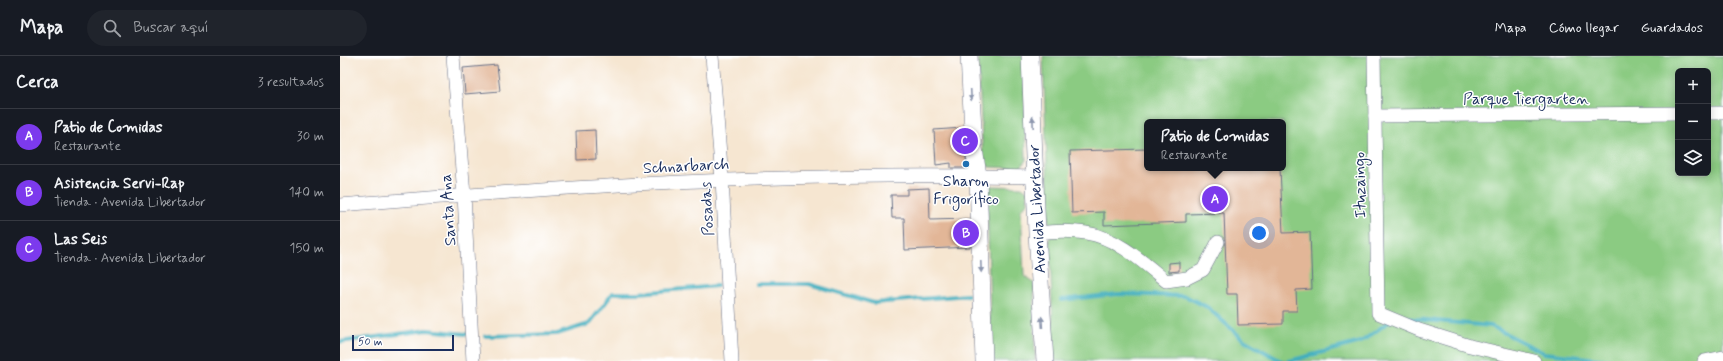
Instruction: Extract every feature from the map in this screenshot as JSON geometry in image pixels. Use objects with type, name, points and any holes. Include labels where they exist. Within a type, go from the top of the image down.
[{"type":"main road","points":[[969,56],[974,148],[978,176],[984,361]]},
{"type":"main road","name":"Avenida Libertador","points":[[1030,56],[1037,233],[1045,361]]},
{"type":"street","name":"Santa Ana","points":[[453,56],[464,195],[473,361]]},
{"type":"street","name":"Posadas","points":[[712,56],[722,179],[732,361]]},
{"type":"street","name":"Ituzaingo","points":[[1374,56],[1378,313],[1419,330],[1470,346],[1534,361]]},
{"type":"street","name":"Parque Tiergarten","points":[[1375,116],[1675,113]]},
{"type":"street","points":[[1711,113],[1723,113]]},
{"type":"street","name":"Schnarbarch","points":[[340,205],[464,195],[722,179],[978,176],[1035,177]]},
{"type":"street","points":[[1037,233],[1064,231],[1087,233],[1112,241],[1140,260],[1166,281],[1187,278],[1203,270],[1218,242]]},
{"type":"street","points":[[1704,361],[1723,357]]},
{"type":"green space","points":[[978,56],[1024,56],[1026,160],[1022,166],[1018,168],[989,167],[983,160]]},
{"type":"green space","points":[[1043,56],[1723,56],[1723,361],[1054,361]]},
{"type":"green space","points":[[991,186],[1022,187],[1027,191],[1028,203],[1021,209],[1024,276],[1034,283],[1035,361],[991,361],[987,188]]},
{"type":"building","points":[[497,65],[500,91],[465,94],[463,68]]},
{"type":"building","points":[[963,128],[967,168],[951,168],[951,163],[936,165],[934,130]]},
{"type":"building","points":[[595,130],[596,159],[577,160],[576,131]]},
{"type":"building","points":[[1144,149],[1144,171],[1280,171],[1283,233],[1310,232],[1312,289],[1296,290],[1297,311],[1283,311],[1283,324],[1238,325],[1237,294],[1227,294],[1224,213],[1186,214],[1186,222],[1104,225],[1104,212],[1072,213],[1070,151]]},
{"type":"building","points":[[929,188],[930,220],[969,219],[970,247],[905,250],[904,218],[892,218],[891,195],[907,195],[907,189]]},
{"type":"building","points":[[1179,262],[1179,271],[1169,272],[1169,263]]},
{"type":"waterway","points":[[756,284],[809,284],[874,303],[968,295]]},
{"type":"waterway","points":[[486,336],[557,334],[589,324],[613,293],[639,293],[717,286]]},
{"type":"waterway","points":[[1061,300],[1118,294],[1185,296],[1207,307],[1244,340],[1281,361]]},
{"type":"waterway","points":[[1404,318],[1491,326],[1544,353],[1616,361]]},
{"type":"waterway","points":[[1289,361],[1361,342],[1390,321]]},
{"type":"waterway","points":[[340,342],[427,330],[466,334]]},
{"type":"place","name":"Las Seis","points":[[965,141]]},
{"type":"place","name":"Sharon Frigorífico","points":[[966,164]]},
{"type":"place","name":"Patio de Comidas","points":[[1215,199]]},
{"type":"place","name":"Asistencia Servi-Rap","points":[[966,233]]}]
